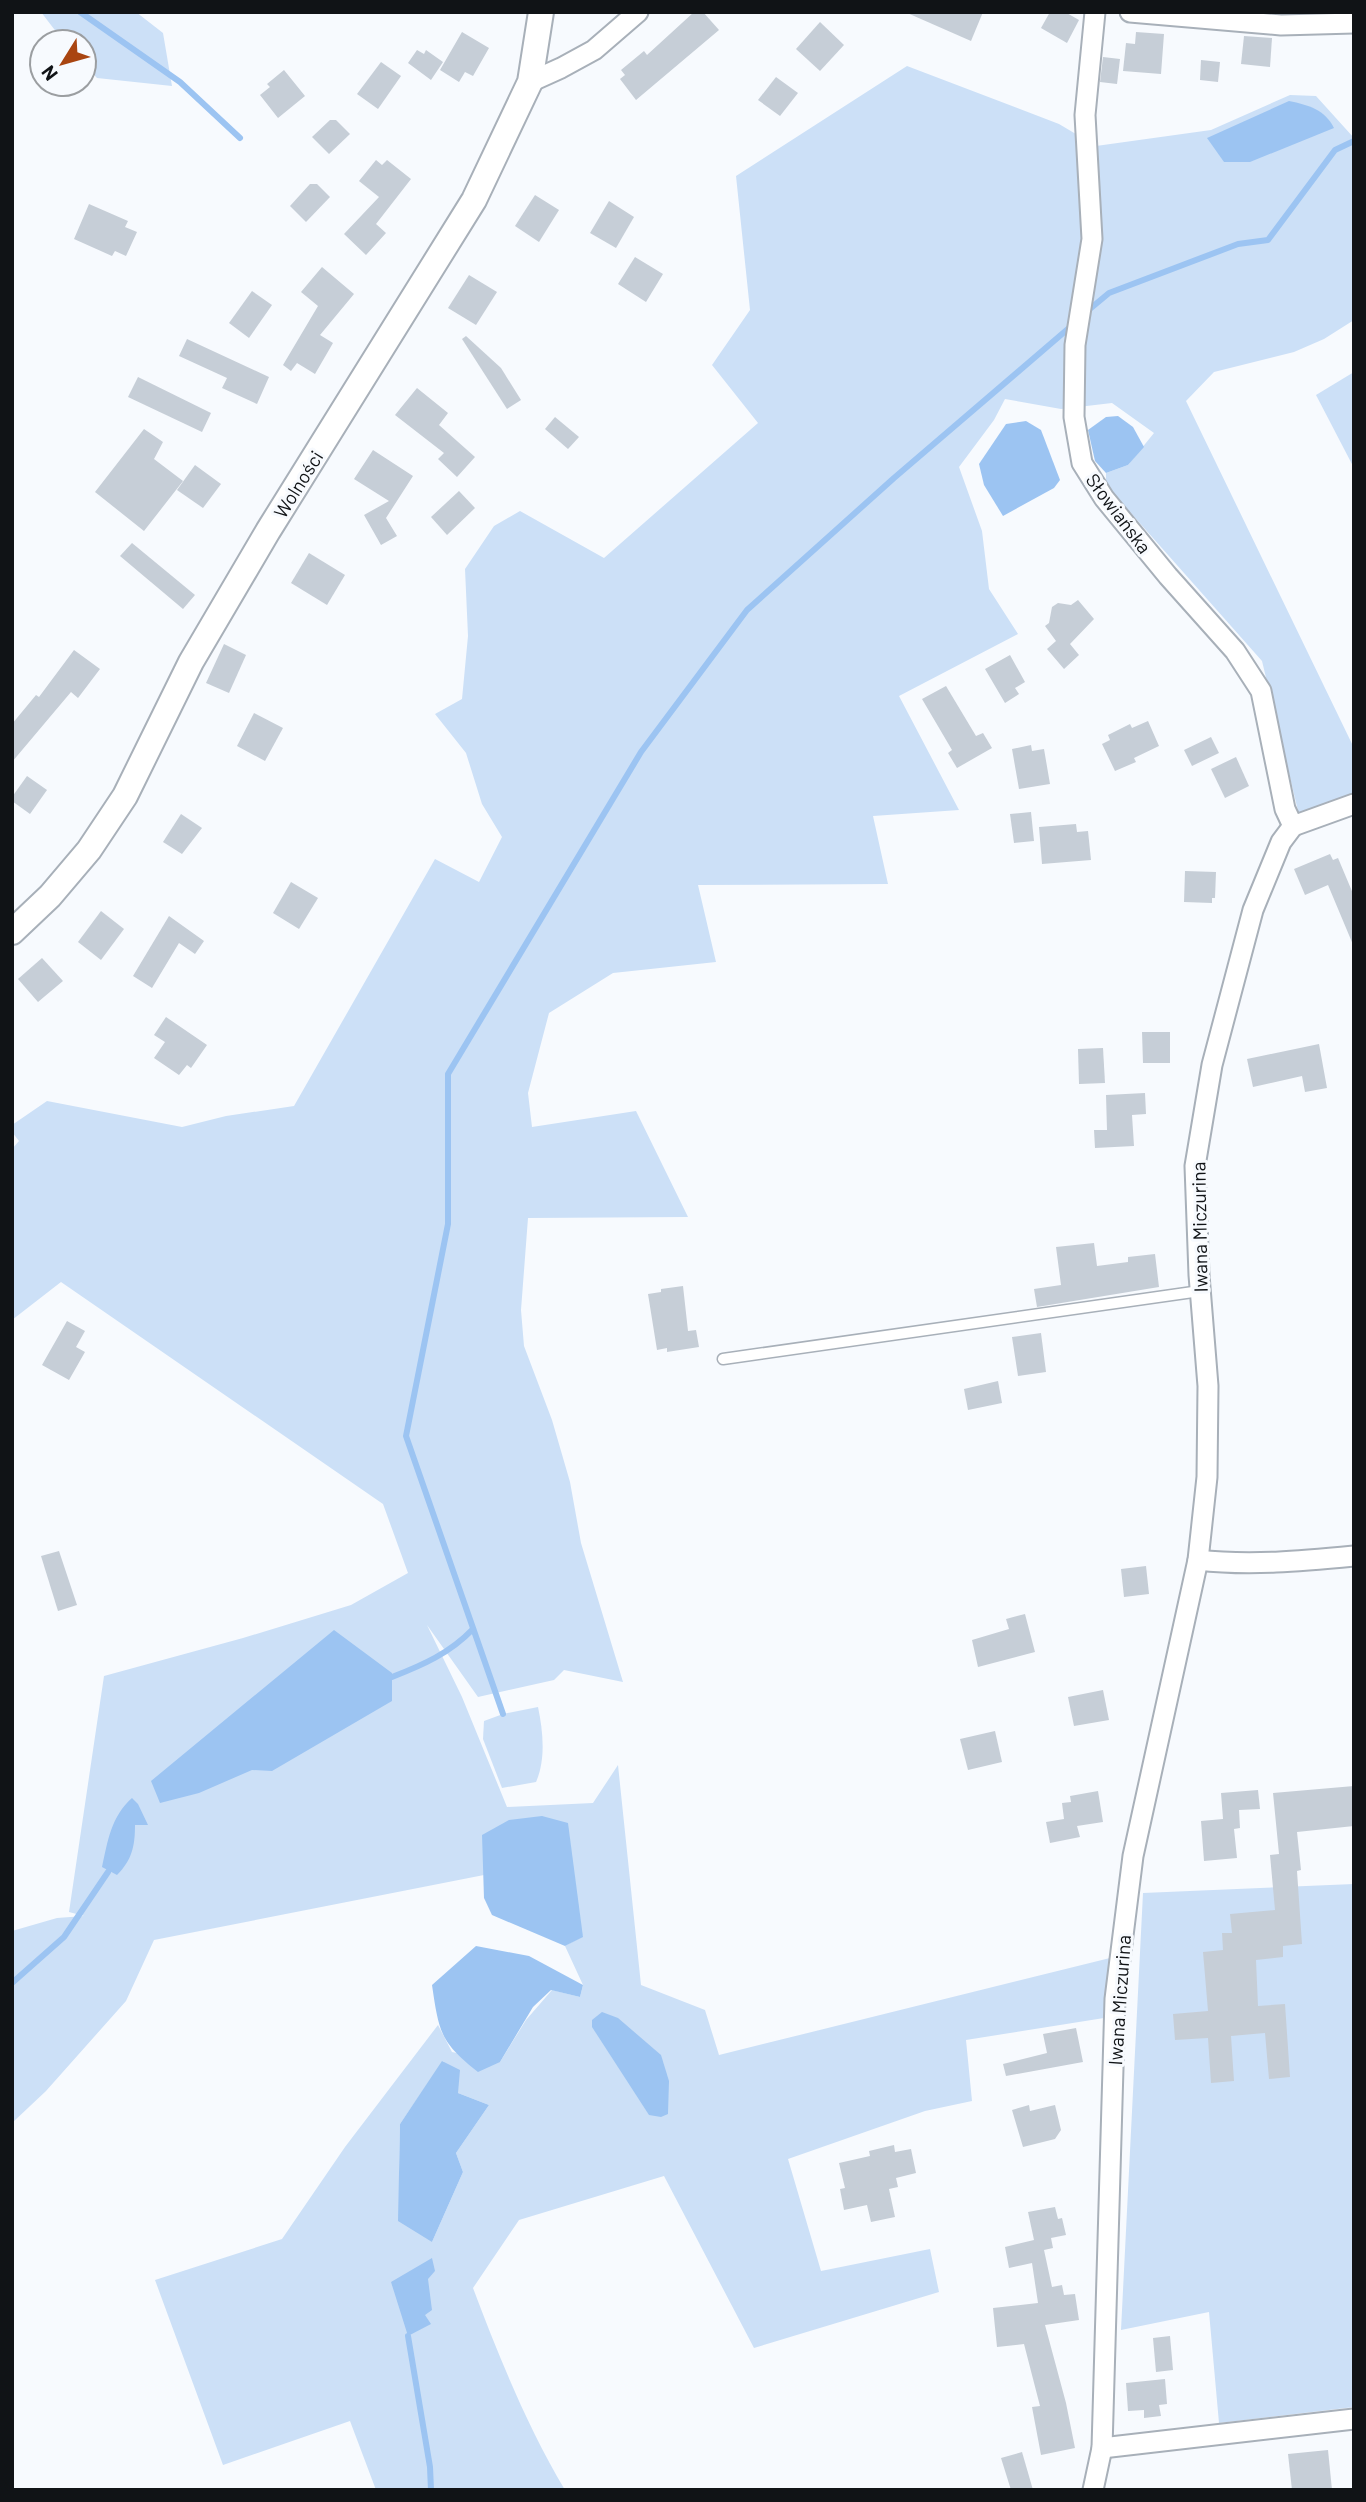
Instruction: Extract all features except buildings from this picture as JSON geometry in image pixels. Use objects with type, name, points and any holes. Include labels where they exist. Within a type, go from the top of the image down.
[{"type":"street","name":"Wolności","points":[[12,932],[50,897],[83,858],[125,796],[191,662],[268,531],[474,200],[530,82],[541,12]]},
{"type":"street","points":[[530,82],[594,50],[638,12]]},
{"type":"street","name":"Słowiańska","points":[[1095,12],[1085,115],[1092,239],[1076,345],[1075,369],[1074,417],[1082,463],[1104,498],[1168,576],[1235,651],[1261,691],[1285,809],[1293,826]]},
{"type":"street","points":[[1130,12],[1282,25],[1354,23]]},
{"type":"street","points":[[1293,826],[1354,804]]},
{"type":"street","name":"Iwana Miczurina","points":[[1093,2490],[1102,2448],[1115,1999],[1133,1856],[1198,1560],[1207,1477],[1208,1386],[1200,1291],[1195,1166],[1212,1065],[1253,910],[1281,842],[1293,826]]},
{"type":"street","points":[[1198,1560],[1221,1563],[1296,1562],[1354,1556]]},
{"type":"street","points":[[1102,2448],[1354,2419]]},
{"type":"lane","points":[[723,1359],[1200,1291]]},
{"type":"shaded area","points":[[41,12],[136,12],[163,33],[172,86],[98,78],[98,28],[53,28]]},
{"type":"shaded area","points":[[907,66],[1059,124],[1096,146],[1211,130],[1290,95],[1316,96],[1354,138],[1354,320],[1324,339],[1294,352],[1214,372],[1186,401],[1354,748],[1354,796],[1299,815],[1262,661],[1106,485],[1106,473],[1128,465],[1154,433],[1112,403],[1061,409],[1005,399],[994,420],[959,467],[982,531],[989,589],[1018,634],[899,696],[959,810],[873,816],[888,884],[698,885],[716,962],[613,973],[549,1013],[528,1093],[532,1127],[636,1111],[688,1217],[528,1218],[521,1310],[524,1346],[552,1420],[570,1482],[581,1543],[623,1682],[564,1670],[554,1680],[478,1697],[427,1625],[462,1697],[507,1807],[593,1803],[618,1765],[641,1985],[705,2010],[719,2055],[1110,1958],[1104,2018],[966,2040],[972,2101],[925,2111],[788,2159],[821,2271],[930,2249],[939,2292],[754,2348],[664,2176],[519,2220],[473,2288],[514,2391],[565,2490],[376,2490],[350,2421],[223,2465],[155,2280],[282,2239],[345,2147],[438,2025],[452,2052],[500,2062],[526,2020],[552,1990],[580,1997],[583,1985],[565,1946],[583,1936],[483,1835],[484,1875],[154,1940],[126,2001],[46,2091],[12,2123],[12,1931],[57,1918],[84,1916],[69,1912],[104,1676],[351,1605],[408,1573],[383,1504],[61,1282],[12,1320],[12,1149],[19,1141],[12,1132],[12,1125],[47,1101],[182,1127],[226,1116],[294,1106],[435,859],[479,882],[502,837],[482,804],[466,753],[435,714],[462,699],[468,636],[465,569],[494,526],[520,511],[604,558],[758,423],[712,365],[750,310],[736,176]],"holes":[[[443,2061],[458,2093],[489,2105],[456,2153],[463,2172],[432,2242],[399,2177],[400,2124]]]},
{"type":"shaded area","points":[[1354,372],[1354,468],[1316,395]]},
{"type":"shaded area","points":[[538,1707],[543,1745],[536,1782],[502,1788],[483,1739],[484,1721]]},
{"type":"shaded area","points":[[1354,1884],[1354,2407],[1219,2423],[1209,2312],[1121,2330],[1143,1893]]},
{"type":"water","points":[[1289,101],[1316,109],[1334,128],[1250,162],[1224,162],[1207,138]]},
{"type":"water","points":[[1118,416],[1133,427],[1144,447],[1128,465],[1106,473],[1095,461],[1088,430],[1106,417]]},
{"type":"water","points":[[1026,421],[1041,430],[1060,480],[1054,488],[1003,516],[984,485],[979,464],[1006,424]]},
{"type":"water","points":[[334,1630],[392,1673],[392,1701],[272,1771],[252,1770],[199,1793],[160,1803],[151,1781]]},
{"type":"water","points":[[132,1798],[138,1804],[148,1825],[135,1825],[132,1852],[117,1875],[102,1867],[115,1821]]},
{"type":"water","points":[[542,1816],[568,1823],[583,1937],[565,1946],[492,1915],[484,1898],[482,1835],[509,1820]]},
{"type":"water","points":[[476,1946],[529,1956],[583,1985],[580,1997],[551,1990],[533,2007],[500,2062],[478,2072],[465,2062],[443,2035],[432,1985]]},
{"type":"water","points":[[602,2012],[618,2018],[661,2055],[669,2081],[668,2114],[661,2117],[649,2115],[592,2027],[592,2020]]},
{"type":"water","points":[[442,2061],[460,2070],[458,2093],[489,2105],[456,2153],[463,2172],[432,2242],[398,2221],[400,2124]]},
{"type":"water","points":[[432,2258],[435,2271],[428,2279],[432,2310],[425,2315],[431,2324],[408,2336],[391,2282]]},
{"type":"waterway","points":[[80,12],[180,82],[240,138]]},
{"type":"waterway","points":[[1091,308],[1109,293],[1238,244],[1268,240],[1335,150],[1354,141]]},
{"type":"waterway","points":[[503,1714],[406,1436],[448,1224],[448,1074],[641,752],[747,610],[894,478],[1069,328]]},
{"type":"waterway","points":[[392,1677],[436,1658],[473,1629]]},
{"type":"waterway","points":[[12,1983],[64,1937],[108,1872]]},
{"type":"waterway","points":[[408,2336],[430,2467],[431,2490]]}]
